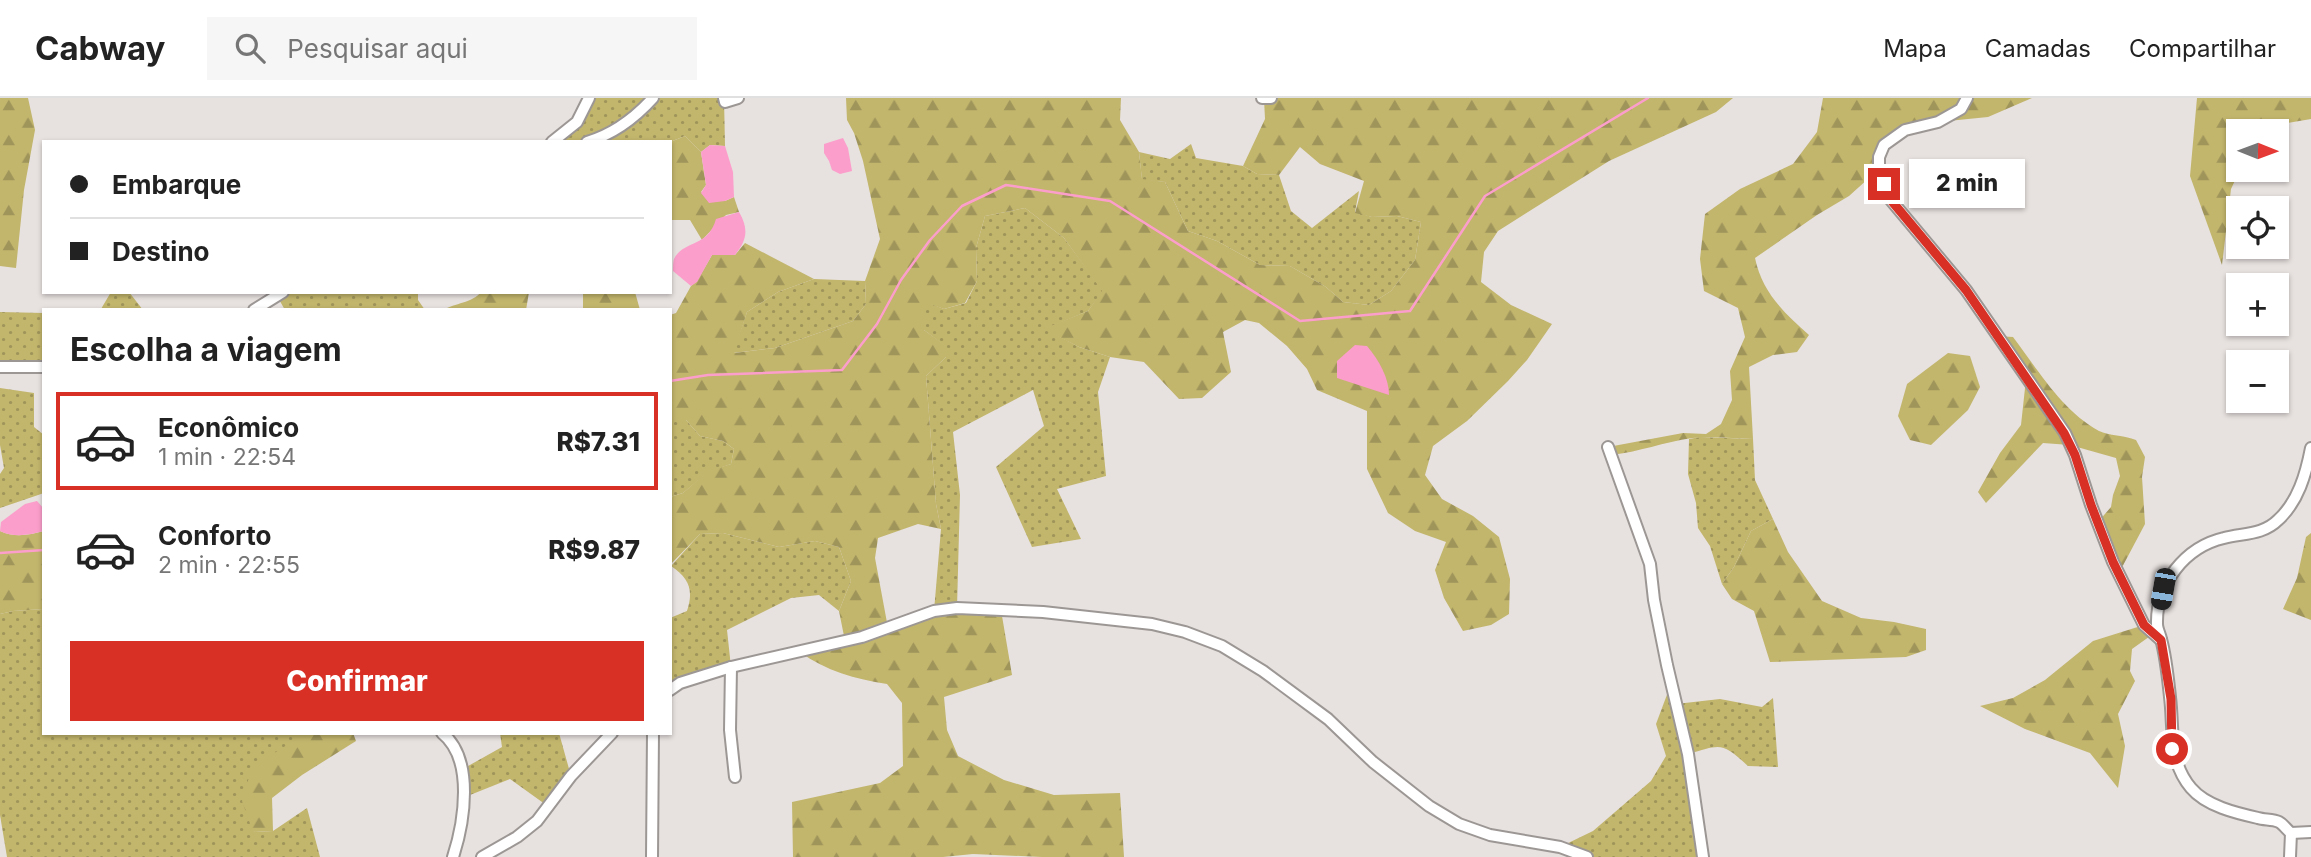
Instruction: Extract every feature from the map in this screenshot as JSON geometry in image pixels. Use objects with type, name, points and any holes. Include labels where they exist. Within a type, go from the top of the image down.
[{"type":"street","points":[[554,140],[577,122],[589,98]]},
{"type":"street","points":[[594,140],[607,136],[635,117],[653,98]]},
{"type":"street","points":[[724,98],[725,102],[738,98]]},
{"type":"street","points":[[1262,98],[1271,98]]},
{"type":"street","points":[[1966,98],[1961,108],[1938,122],[1906,130],[1884,145],[1879,157],[1879,169],[1890,199],[1966,290],[2064,433],[2075,455],[2113,562],[2144,625],[2161,640]]},
{"type":"street","points":[[257,308],[280,294]]},
{"type":"street","points":[[0,367],[42,367]]},
{"type":"street","points":[[1608,447],[1650,564],[1664,652],[1688,754],[1703,857]]},
{"type":"street","points":[[2311,448],[2306,472],[2294,501],[2277,521],[2252,534],[2223,538],[2201,547],[2182,560],[2163,589],[2157,625],[2171,699],[2172,749],[2182,777],[2193,791],[2218,806],[2279,822],[2291,833],[2311,832]]},
{"type":"street","points":[[672,689],[680,683],[732,667],[862,638],[934,611],[957,608],[1083,615],[1152,624],[1185,632],[1222,646],[1263,671],[1328,719],[1373,762],[1429,806],[1458,824],[1490,835],[1560,847],[1587,857]]},
{"type":"street","points":[[732,667],[730,730],[735,777]]},
{"type":"street","points":[[445,735],[451,740],[461,769],[465,797],[460,833],[453,857]]},
{"type":"street","points":[[482,857],[517,837],[537,821],[571,776],[610,735]]},
{"type":"street","points":[[652,857],[653,735]]},
{"type":"street","points":[[2290,857],[2291,833]]},
{"type":"green space","points":[[0,98],[28,98],[35,130],[24,190],[16,268],[0,266]]},
{"type":"green space","points":[[590,98],[724,98],[725,146],[710,145],[701,152],[685,136],[672,141],[554,140],[577,122]]},
{"type":"green space","points":[[846,98],[1121,98],[1120,120],[1139,152],[1142,179],[1165,182],[1188,231],[1217,241],[1260,265],[1290,266],[1326,287],[1343,302],[1369,305],[1391,291],[1415,260],[1421,222],[1397,216],[1372,217],[1355,213],[1364,181],[1320,164],[1300,147],[1279,175],[1257,174],[1243,166],[1265,119],[1262,98],[1733,98],[1716,112],[1609,161],[1498,231],[1484,252],[1481,282],[1511,305],[1552,324],[1527,360],[1508,381],[1467,421],[1433,446],[1425,475],[1442,499],[1473,516],[1499,537],[1510,579],[1509,614],[1491,625],[1463,631],[1444,598],[1435,570],[1446,542],[1415,531],[1388,513],[1367,469],[1367,411],[1317,390],[1307,369],[1287,346],[1259,323],[1245,320],[1223,332],[1231,372],[1202,398],[1179,399],[1144,362],[1110,357],[1079,347],[1043,329],[1088,311],[1102,291],[1064,238],[1025,208],[985,216],[976,248],[977,281],[965,303],[944,309],[924,302],[924,330],[946,346],[946,357],[926,376],[936,504],[941,529],[918,524],[878,538],[875,558],[888,628],[934,611],[1001,610],[1012,675],[944,697],[947,730],[958,756],[1004,780],[1054,795],[1120,793],[1124,857],[973,854],[943,857],[793,857],[792,802],[880,783],[903,766],[902,703],[887,684],[841,673],[800,652],[845,641],[839,611],[851,581],[839,547],[815,541],[779,547],[723,533],[700,534],[672,563],[672,496],[683,493],[708,471],[731,464],[734,449],[723,441],[700,436],[686,420],[672,420],[672,314],[676,313],[712,255],[735,255],[745,243],[814,279],[778,292],[747,312],[734,353],[775,348],[853,321],[866,304],[865,281],[880,239],[863,161],[847,120]]},
{"type":"green space","points":[[1823,98],[2032,98],[1988,117],[1938,122],[1905,130],[1884,145],[1879,169],[1849,196],[1755,258],[1769,292],[1809,335],[1797,352],[1773,355],[1749,367],[1753,439],[1692,438],[1611,455],[1608,447],[1683,433],[1706,434],[1721,424],[1732,400],[1730,371],[1745,337],[1738,308],[1704,291],[1700,259],[1705,214],[1740,189],[1793,164],[1817,132]]},
{"type":"green space","points":[[2197,98],[2311,98],[2311,119],[2289,123],[2289,119],[2226,119],[2226,182],[2234,182],[2230,196],[2226,196],[2222,265],[2190,176]]},
{"type":"green space","points":[[685,136],[701,152],[706,185],[701,192],[725,201],[734,197],[739,212],[726,215],[702,240],[690,220],[672,220],[672,141]]},
{"type":"green space","points":[[1191,144],[1196,158],[1243,166],[1257,174],[1279,175],[1291,211],[1312,228],[1359,191],[1355,212],[1372,217],[1397,216],[1421,222],[1415,260],[1391,291],[1369,305],[1343,302],[1326,287],[1290,266],[1260,265],[1217,241],[1188,231],[1165,182],[1142,180],[1139,152],[1170,159]]},
{"type":"green space","points":[[1025,208],[1064,238],[1103,291],[1088,311],[1045,329],[1079,347],[1110,357],[1098,392],[1106,476],[1057,489],[1081,539],[1032,547],[996,467],[1044,426],[1033,390],[953,432],[960,495],[957,608],[934,611],[941,529],[936,504],[926,376],[946,357],[945,346],[924,330],[924,301],[944,309],[966,303],[977,281],[976,248],[985,216]]},
{"type":"green space","points":[[814,279],[865,281],[866,304],[853,321],[775,348],[733,353],[747,312],[778,292]]},
{"type":"green space","points":[[110,294],[131,294],[141,308],[102,308]]},
{"type":"green space","points":[[418,294],[418,300],[424,308],[284,308],[277,296]]},
{"type":"green space","points":[[478,294],[529,294],[526,308],[448,308]]},
{"type":"green space","points":[[583,294],[636,294],[639,308],[583,308]]},
{"type":"green space","points":[[0,312],[42,313],[42,367],[0,367]]},
{"type":"green space","points":[[1997,336],[2013,337],[2073,413],[2103,433],[2136,440],[2145,457],[2142,477],[2145,524],[2119,573],[2098,522],[2111,507],[2120,476],[2116,458],[2070,445],[2043,443],[1986,503],[1978,492],[2000,453],[2021,425],[2026,379]]},
{"type":"green space","points":[[1948,353],[1970,356],[1980,387],[1968,410],[1931,445],[1910,440],[1898,416],[1907,384]]},
{"type":"green space","points":[[0,388],[34,393],[34,427],[42,433],[42,494],[0,508],[0,474],[4,468],[0,445]]},
{"type":"green space","points":[[672,420],[686,420],[700,436],[723,441],[734,449],[731,464],[708,472],[683,493],[672,496]]},
{"type":"green space","points":[[1689,439],[1753,439],[1755,480],[1773,519],[1751,531],[1734,567],[1722,584],[1710,546],[1698,528],[1696,503],[1688,474]]},
{"type":"green space","points":[[1773,519],[1788,552],[1822,601],[1861,618],[1926,629],[1926,650],[1906,657],[1770,662],[1754,611],[1732,599],[1722,584],[1734,567],[1751,531]]},
{"type":"green space","points":[[0,531],[17,535],[42,531],[42,609],[0,614]]},
{"type":"green space","points":[[723,533],[779,547],[815,541],[839,547],[851,581],[839,611],[819,595],[791,598],[727,630],[731,667],[672,689],[672,617],[687,611],[690,591],[686,580],[672,565],[700,534]]},
{"type":"green space","points":[[2311,533],[2311,620],[2283,609],[2297,578],[2306,537]]},
{"type":"green space","points":[[42,609],[42,735],[305,735],[253,832],[273,831],[307,808],[320,857],[7,857],[0,815],[0,614]]},
{"type":"green space","points":[[2144,625],[2153,634],[2132,649],[2130,671],[2135,681],[2118,714],[2125,746],[2118,788],[2090,753],[2025,729],[1980,706],[2013,698],[2045,680],[2093,641]]},
{"type":"green space","points":[[1671,684],[1676,704],[1720,699],[1762,707],[1773,698],[1778,767],[1748,766],[1721,747],[1688,754],[1703,857],[1587,857],[1560,847],[1593,831],[1651,781],[1666,756],[1656,724]]},
{"type":"green space","points":[[303,735],[354,735],[356,741],[302,775],[272,798],[273,831],[253,832],[242,801],[252,767]]},
{"type":"green space","points":[[500,735],[560,735],[571,776],[549,807],[510,779],[465,797],[461,770],[502,747]]},
{"type":"shaded area","points":[[843,138],[848,148],[852,171],[840,174],[832,170],[824,153],[824,144]]},
{"type":"shaded area","points":[[710,145],[725,146],[733,172],[734,197],[709,203],[701,193],[706,185],[701,152]]},
{"type":"shaded area","points":[[739,212],[745,234],[735,255],[712,255],[697,282],[691,286],[673,271],[674,259],[678,253],[707,235],[716,219]]},
{"type":"shaded area","points":[[1355,345],[1367,346],[1376,357],[1385,376],[1389,395],[1337,378],[1337,361]]},
{"type":"shaded area","points":[[37,501],[42,507],[42,531],[16,535],[0,531],[1,522],[25,504]]},
{"type":"waterway","points":[[672,381],[708,375],[842,370],[877,324],[901,280],[930,240],[962,206],[1006,185],[1110,201],[1300,321],[1410,311],[1485,196],[1648,98]]},
{"type":"waterway","points":[[0,553],[42,550]]},
{"type":"route","points":[[1884,184],[1890,199],[1966,290],[2064,433],[2075,455],[2113,562],[2144,625],[2161,640],[2171,699],[2172,749]]}]
